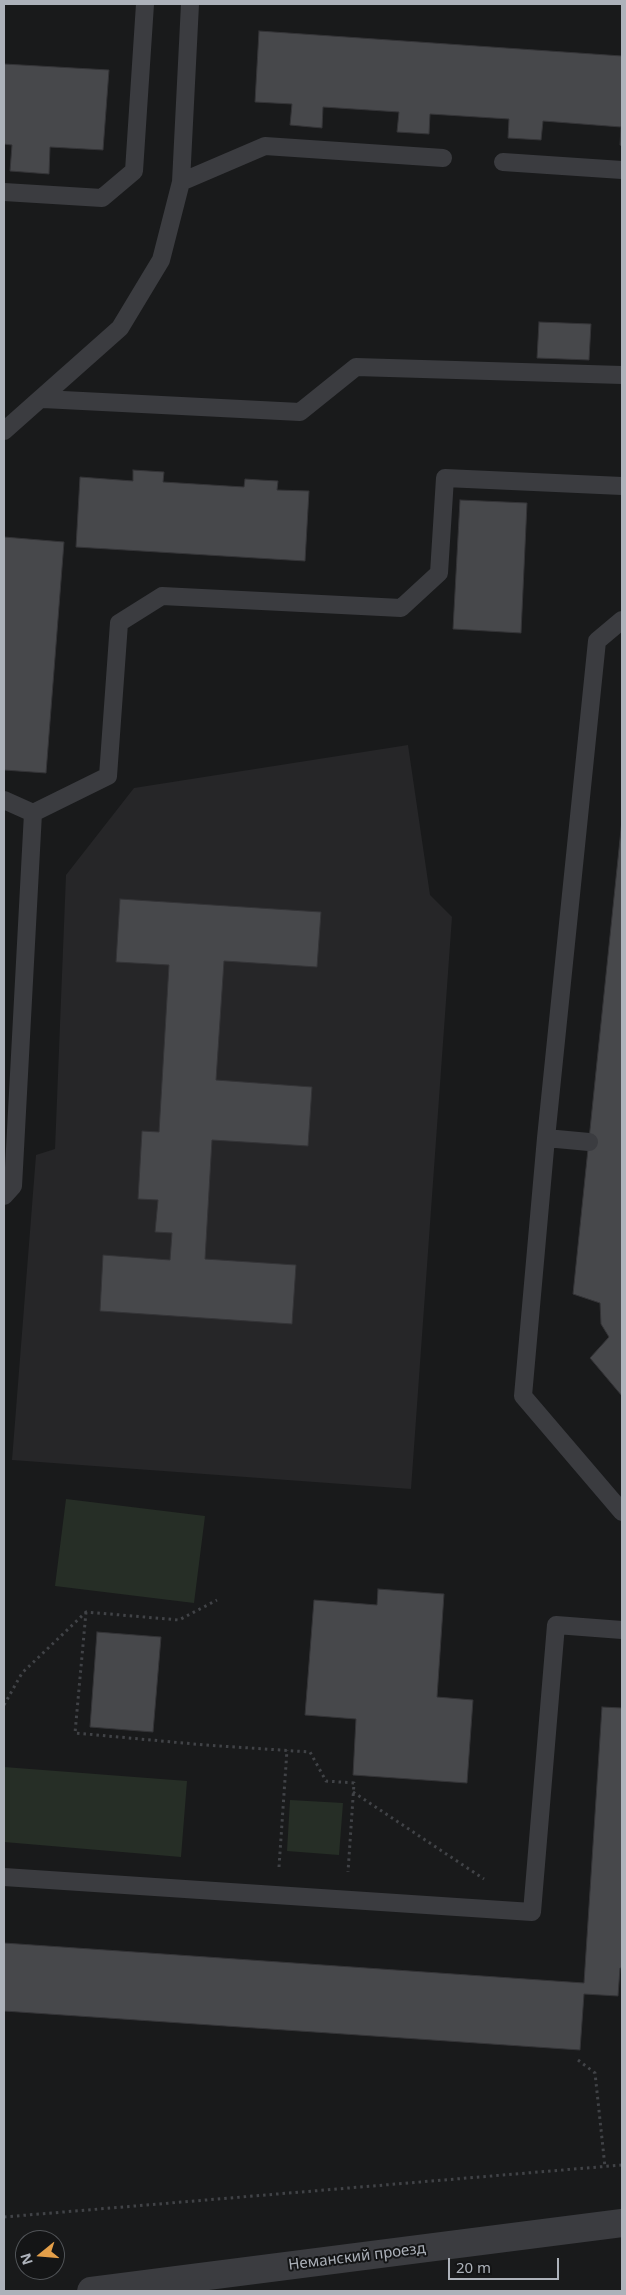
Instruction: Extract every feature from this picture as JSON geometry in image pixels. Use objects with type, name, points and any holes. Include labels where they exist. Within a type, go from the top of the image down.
[{"type":"street","name":"Неманский проезд","points":[[91,2291],[138,2288],[622,2223]]},
{"type":"lane","points":[[4,192],[102,198],[134,171],[145,4]]},
{"type":"lane","points":[[4,431],[43,399],[120,328],[162,260],[181,182],[190,4]]},
{"type":"lane","points":[[181,182],[265,146],[443,158]]},
{"type":"lane","points":[[503,162],[622,170]]},
{"type":"lane","points":[[43,399],[300,412],[356,367],[622,375]]},
{"type":"lane","points":[[33,813],[108,776],[120,623],[162,596],[401,608],[439,573],[445,478],[622,486]]},
{"type":"lane","points":[[622,620],[597,641],[546,1138],[523,1396],[622,1512]]},
{"type":"lane","points":[[4,800],[33,813]]},
{"type":"lane","points":[[4,1196],[13,1186],[33,813]]},
{"type":"lane","points":[[546,1138],[589,1142]]},
{"type":"lane","points":[[4,1877],[532,1912],[556,1625],[622,1630]]},
{"type":"path","points":[[4,1705],[22,1673],[86,1612],[179,1620],[217,1600]]},
{"type":"path","points":[[86,1612],[75,1733],[310,1752],[326,1781],[354,1783],[346,1900]]},
{"type":"path","points":[[278,1895],[287,1750]]},
{"type":"path","points":[[353,1792],[532,1912]]},
{"type":"path","points":[[578,2060],[595,2074],[605,2167]]},
{"type":"path","points":[[4,2217],[622,2165]]},
{"type":"shaded area","points":[[408,745],[430,895],[452,917],[411,1489],[12,1460],[36,1155],[55,1149],[66,875],[134,788]]},
{"type":"shaded area","points":[[66,1499],[205,1516],[194,1603],[55,1586]]},
{"type":"shaded area","points":[[4,1767],[187,1781],[181,1857],[4,1842]]},
{"type":"shaded area","points":[[290,1800],[343,1803],[339,1855],[287,1851]]},
{"type":"building","points":[[259,31],[622,56],[622,146],[620,145],[621,127],[543,121],[541,140],[508,138],[509,119],[430,114],[429,134],[397,132],[399,112],[323,107],[322,128],[290,125],[292,104],[255,102]]},
{"type":"building","points":[[4,64],[109,70],[103,150],[50,147],[49,174],[10,171],[12,145],[4,144]]},
{"type":"building","points":[[539,322],[591,324],[589,360],[537,358]]},
{"type":"building","points":[[133,470],[164,472],[163,482],[244,487],[245,479],[278,481],[277,490],[309,491],[305,561],[76,547],[80,477],[133,481]]},
{"type":"building","points":[[460,500],[527,503],[521,633],[453,629]]},
{"type":"building","points":[[4,537],[64,542],[46,773],[4,770]]},
{"type":"building","points":[[622,820],[622,1396],[590,1358],[609,1337],[601,1324],[600,1303],[573,1294]]},
{"type":"building","points":[[120,899],[321,912],[317,967],[224,961],[216,1080],[312,1087],[308,1146],[212,1140],[205,1259],[296,1265],[292,1324],[100,1311],[103,1255],[170,1260],[172,1233],[155,1232],[158,1200],[138,1199],[142,1131],[159,1132],[169,965],[116,962]]},
{"type":"building","points":[[378,1589],[444,1594],[437,1697],[473,1700],[467,1783],[353,1775],[356,1719],[305,1715],[314,1600],[377,1605]]},
{"type":"building","points":[[97,1632],[161,1637],[153,1732],[90,1727]]},
{"type":"building","points":[[602,1707],[622,1708],[622,1968],[620,1968],[618,1996],[584,1994],[580,2050],[4,2011],[4,1943],[584,1983]]}]
